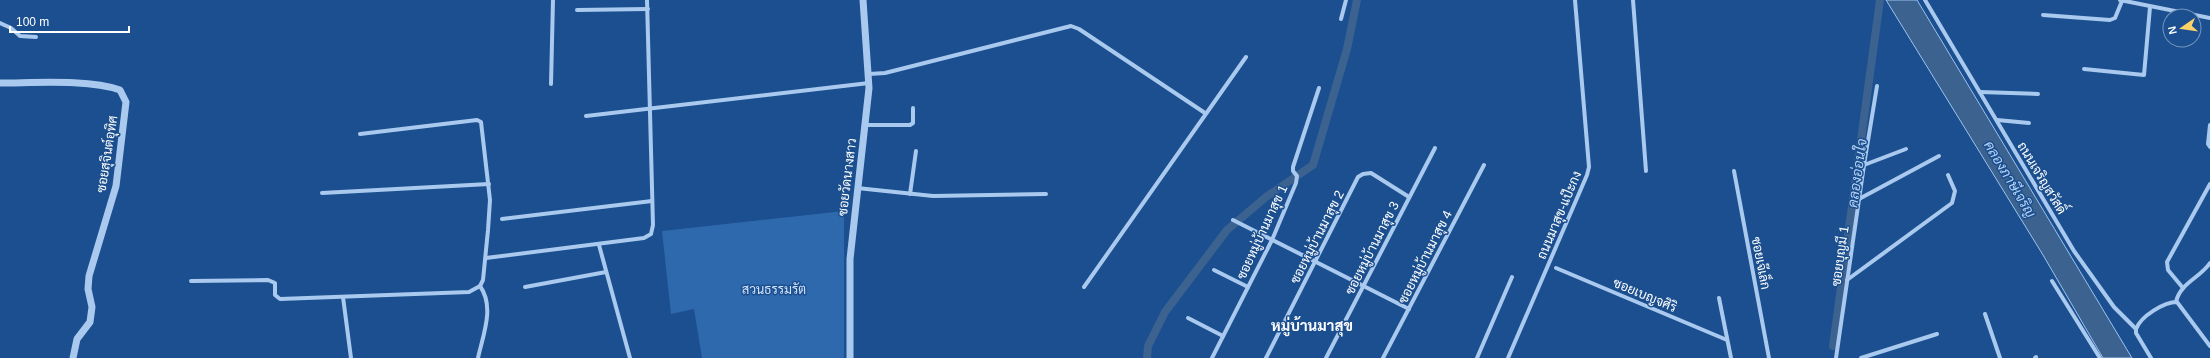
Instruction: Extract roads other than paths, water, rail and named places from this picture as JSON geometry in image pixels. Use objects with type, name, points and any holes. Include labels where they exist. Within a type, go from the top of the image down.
[{"type":"street","points":[[552,84],[553,0]]},
{"type":"street","points":[[486,258],[599,245],[644,238],[651,234],[653,225],[647,0]]},
{"type":"street","name":"ซอยวัดนางสาว","points":[[850,358],[850,259],[869,83],[864,0]]},
{"type":"street","points":[[1341,19],[1346,0]]},
{"type":"street","name":"ถนนมาสุข-แป๊ะกง","points":[[1508,358],[1587,175],[1589,167],[1575,0]]},
{"type":"street","points":[[1632,0],[1646,171]]},
{"type":"street","name":"ถนนเจริญสวัสดิ์","points":[[1925,0],[2074,251],[2114,307],[2136,329],[2136,333],[2151,358]]},
{"type":"street","points":[[2043,15],[2110,20],[2116,18],[2121,1],[2210,18]]},
{"type":"street","points":[[2084,69],[2138,76],[2144,75],[2150,7]]},
{"type":"street","points":[[577,10],[648,9]]},
{"type":"street","points":[[0,24],[11,28],[20,36],[36,37]]},
{"type":"street","points":[[869,74],[885,73],[1071,26],[1206,113]]},
{"type":"street","points":[[1084,287],[1246,56]]},
{"type":"street","name":"ซอยสุจินต์อุทิศ","points":[[0,83],[69,84],[111,87],[120,90],[126,102],[116,186],[89,276],[88,289],[92,307],[90,322],[77,339],[72,358]]},
{"type":"street","points":[[586,116],[869,83]]},
{"type":"street","name":"ซอยบุญมี 1","points":[[1836,358],[1877,86]]},
{"type":"street","name":"ซอยหมู่บ้านมาสุข 1","points":[[1212,358],[1272,240],[1298,179],[1293,167],[1318,88]]},
{"type":"street","points":[[1980,92],[2038,94]]},
{"type":"street","points":[[865,125],[910,125],[913,123],[913,108]]},
{"type":"street","points":[[191,281],[268,280],[275,283],[275,295],[280,299],[469,292],[480,286],[483,280],[486,258],[490,200],[481,122],[477,120],[360,134]]},
{"type":"street","points":[[1997,120],[2029,123]]},
{"type":"street","points":[[2210,125],[2208,144],[2210,147]]},
{"type":"street","name":"ซอยหมู่บ้านมาสุข 3","points":[[1326,358],[1435,148]]},
{"type":"street","points":[[1864,165],[1906,149]]},
{"type":"street","points":[[910,194],[916,151]]},
{"type":"street","points":[[1859,199],[1939,156]]},
{"type":"street","name":"ซอยหมู่บ้านมาสุข 4","points":[[1383,358],[1484,164]]},
{"type":"street","name":"ซอยเจ๊เล็ก","points":[[1734,171],[1769,358]]},
{"type":"street","name":"ซอยหมู่บ้านมาสุข 2","points":[[1266,358],[1354,185],[1363,174],[1371,173],[1409,197]]},
{"type":"street","points":[[1847,280],[1952,203],[1955,191],[1948,175]]},
{"type":"street","points":[[322,193],[489,184]]},
{"type":"street","points":[[2183,288],[2168,270],[2168,262],[2210,184]]},
{"type":"street","points":[[857,188],[933,196],[1046,194]]},
{"type":"street","points":[[502,219],[652,201]]},
{"type":"street","points":[[1233,220],[1409,309]]},
{"type":"street","points":[[599,245],[630,358]]},
{"type":"street","points":[[2176,302],[2180,290],[2204,271],[2210,263]]},
{"type":"street","name":"ซอยเบญจศิริ","points":[[1556,268],[1727,340]]},
{"type":"street","points":[[1214,270],[1248,287]]},
{"type":"street","points":[[525,287],[606,272]]},
{"type":"street","points":[[1477,358],[1512,278]]},
{"type":"street","points":[[2052,281],[2100,358]]},
{"type":"street","points":[[478,358],[488,309],[486,295],[480,286]]},
{"type":"street","points":[[342,297],[351,358]]},
{"type":"street","points":[[1718,298],[1730,358]]},
{"type":"street","points":[[2136,329],[2158,307],[2176,302]]},
{"type":"street","points":[[2176,302],[2210,346]]},
{"type":"street","points":[[1985,314],[2000,358]]},
{"type":"street","points":[[1188,318],[1223,336]]},
{"type":"street","points":[[1860,358],[1937,334]]},
{"type":"water","name":"คลองภาษีเจริญ","points":[[1886,0],[1917,0],[2132,358],[2103,358],[2043,255]]},
{"type":"waterway","points":[[1147,358],[1148,346],[1165,312],[1227,230],[1266,197],[1313,165],[1347,49],[1357,0]]},
{"type":"waterway","name":"คลองอ่อนใจ","points":[[1833,346],[1880,0]]},
{"type":"district","name":"หมู่บ้านมาสุข","points":[[1312,325]]},
{"type":"park label","name":"สวนธรรมรัต","points":[[774,289]]}]
